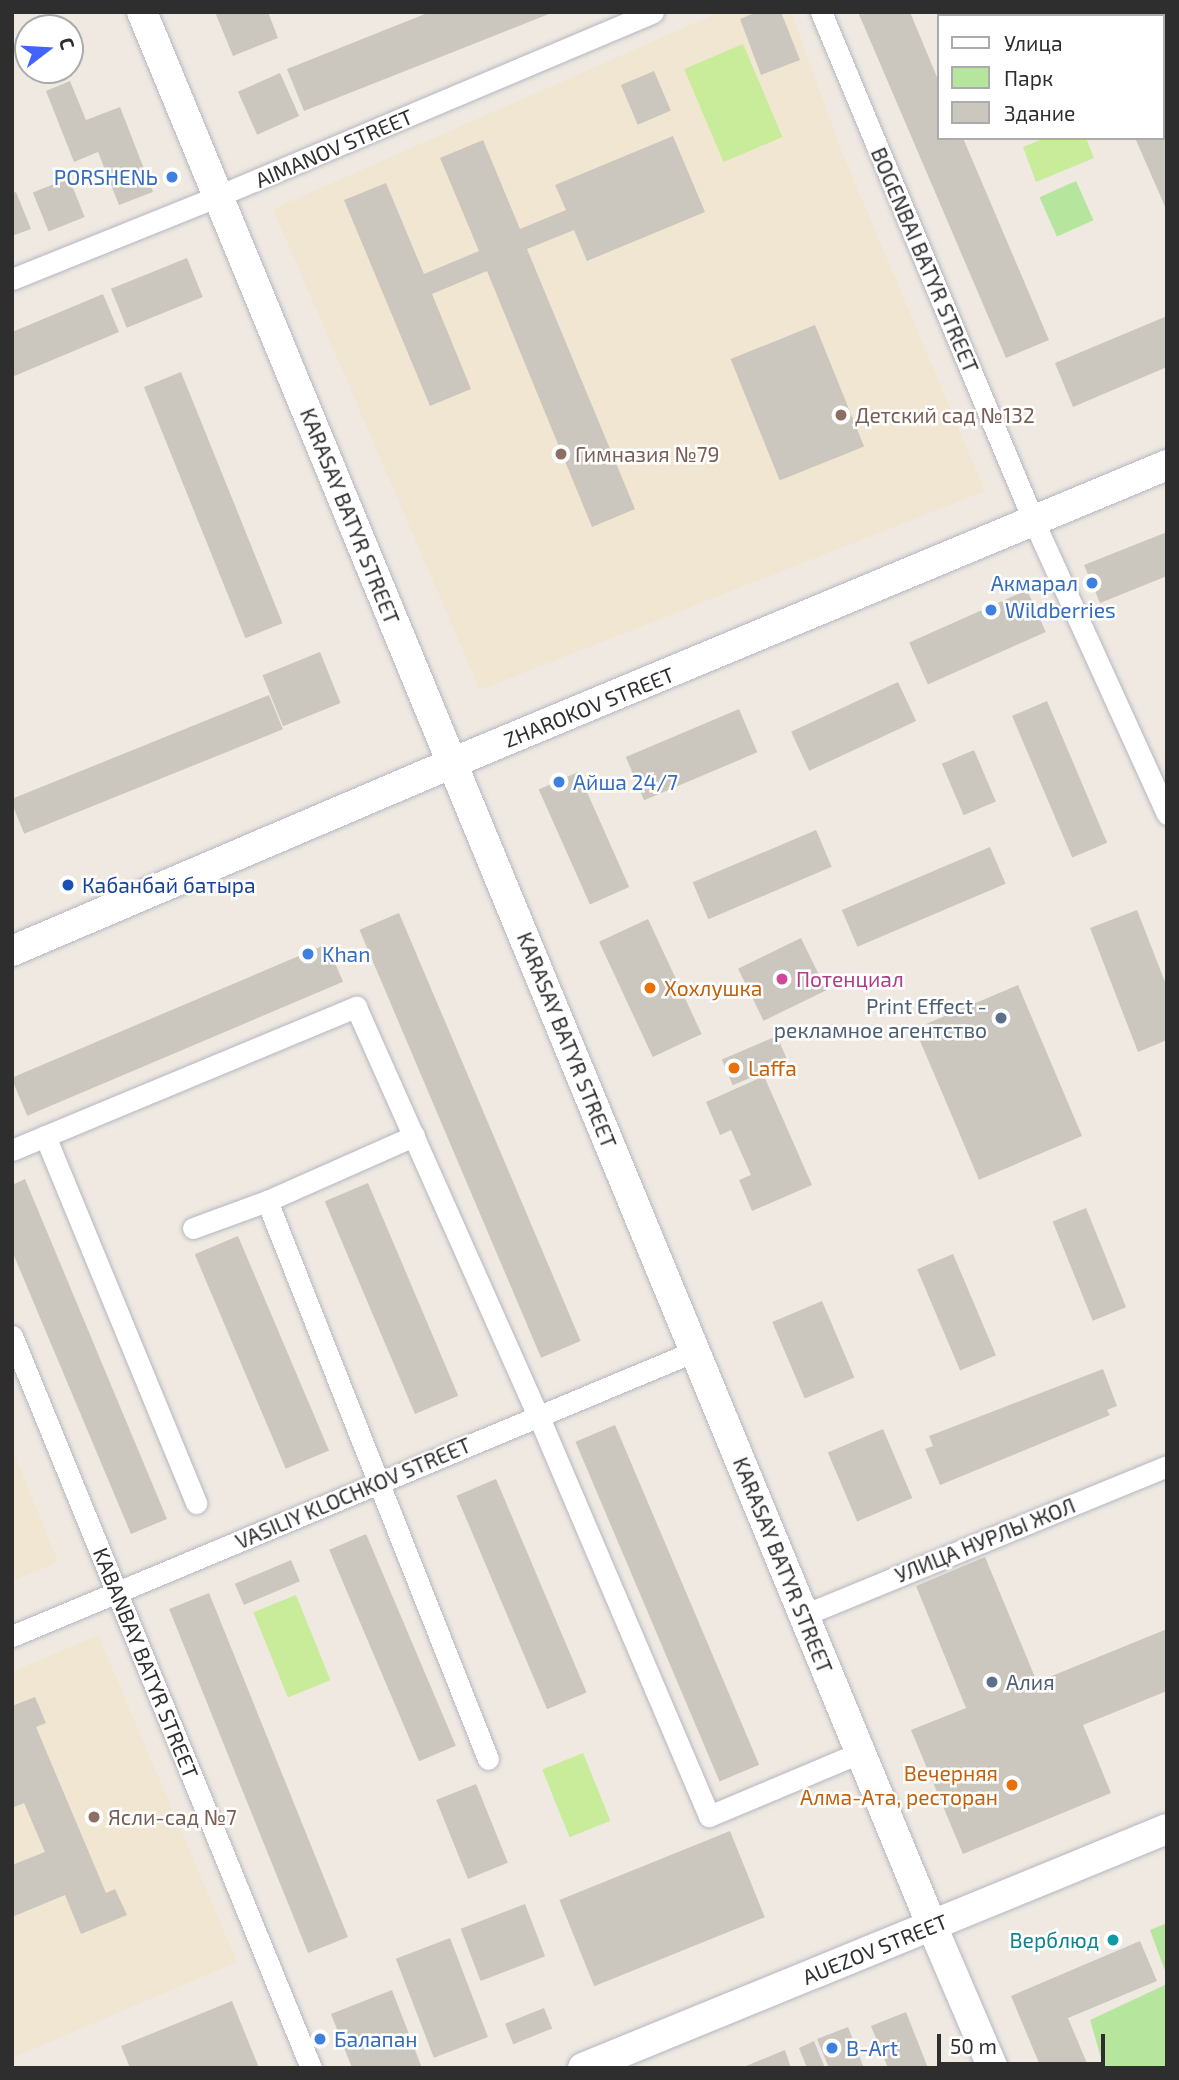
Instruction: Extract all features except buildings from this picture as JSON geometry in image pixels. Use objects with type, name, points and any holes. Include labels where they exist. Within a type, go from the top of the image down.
[{"type":"street","name":"KARASAY BATYR STREET","points":[[142,12],[993,2068]]},
{"type":"street","name":"AIMANOV STREET","points":[[12,279],[218,196],[653,12]]},
{"type":"street","name":"BOGENBAI BATYR STREET","points":[[821,12],[1034,522],[1167,814]]},
{"type":"street","name":"ZHAROKOV STREET","points":[[12,951],[1167,465]]},
{"type":"street","points":[[12,1150],[356,1007],[538,1415],[709,1816],[861,1752]]},
{"type":"street","points":[[45,1136],[196,1503]]},
{"type":"street","points":[[192,1228],[267,1200],[414,1136]]},
{"type":"street","points":[[267,1200],[488,1759]]},
{"type":"street","name":"KABANBAY BATYR STREET","points":[[12,1336],[311,2068]]},
{"type":"street","name":"VASILIY KLOCHKOV STREET","points":[[12,1636],[695,1351]]},
{"type":"street","name":"УЛИЦА НУРЛЫ ЖОЛ","points":[[804,1615],[1167,1466]]},
{"type":"street","name":"AUEZOV STREET","points":[[583,2068],[1167,1829]]},
{"type":"shaded area","name":"Гимназия №79","points":[[720,12],[791,12],[841,150],[985,491],[480,690],[273,209]]},
{"type":"shaded area","points":[[12,1449],[58,1562],[12,1581]]},
{"type":"shaded area","name":"Ясли-сад №7","points":[[98,1635],[237,1962],[12,2058],[12,1672]]},
{"type":"green space","points":[[743,44],[782,137],[724,162],[684,69]]},
{"type":"green space","points":[[1040,140],[1087,140],[1094,158],[1036,182],[1023,147]]},
{"type":"green space","points":[[1076,181],[1093,220],[1057,237],[1039,197]]},
{"type":"green space","points":[[296,1595],[330,1680],[288,1698],[253,1612]]},
{"type":"green space","points":[[583,1753],[610,1821],[570,1837],[542,1769]]},
{"type":"green space","points":[[1167,1923],[1167,1976],[1150,1930]]},
{"type":"green space","points":[[1167,1984],[1167,2068],[1104,2068],[1090,2020]]},
{"type":"place","name":"PORSHENЬ","points":[[172,177]]},
{"type":"place","name":"Детский сад №132","points":[[841,415]]},
{"type":"place","name":"Гимназия №79","points":[[561,454]]},
{"type":"place","name":"Акмарал","points":[[1092,583]]},
{"type":"place","name":"Wildberries","points":[[991,610]]},
{"type":"place","name":"Айша 24/7","points":[[559,782]]},
{"type":"place","name":"Кабанбай батыра","points":[[68,885]]},
{"type":"place","name":"Khan","points":[[308,954]]},
{"type":"place","name":"Потенциал","points":[[782,979]]},
{"type":"place","name":"Хохлушка","points":[[650,988]]},
{"type":"place","name":"Print Effect - рекламное агентство","points":[[1001,1018]]},
{"type":"place","name":"Laffa","points":[[734,1068]]},
{"type":"place","name":"Алия","points":[[992,1682]]},
{"type":"place","name":"Вечерняя Алма-Ата, ресторан","points":[[1012,1785]]},
{"type":"place","name":"Ясли-сад №7","points":[[94,1817]]},
{"type":"place","name":"Верблюд","points":[[1113,1940]]},
{"type":"place","name":"Балапан","points":[[320,2039]]},
{"type":"place","name":"B-Art","points":[[832,2048]]}]
